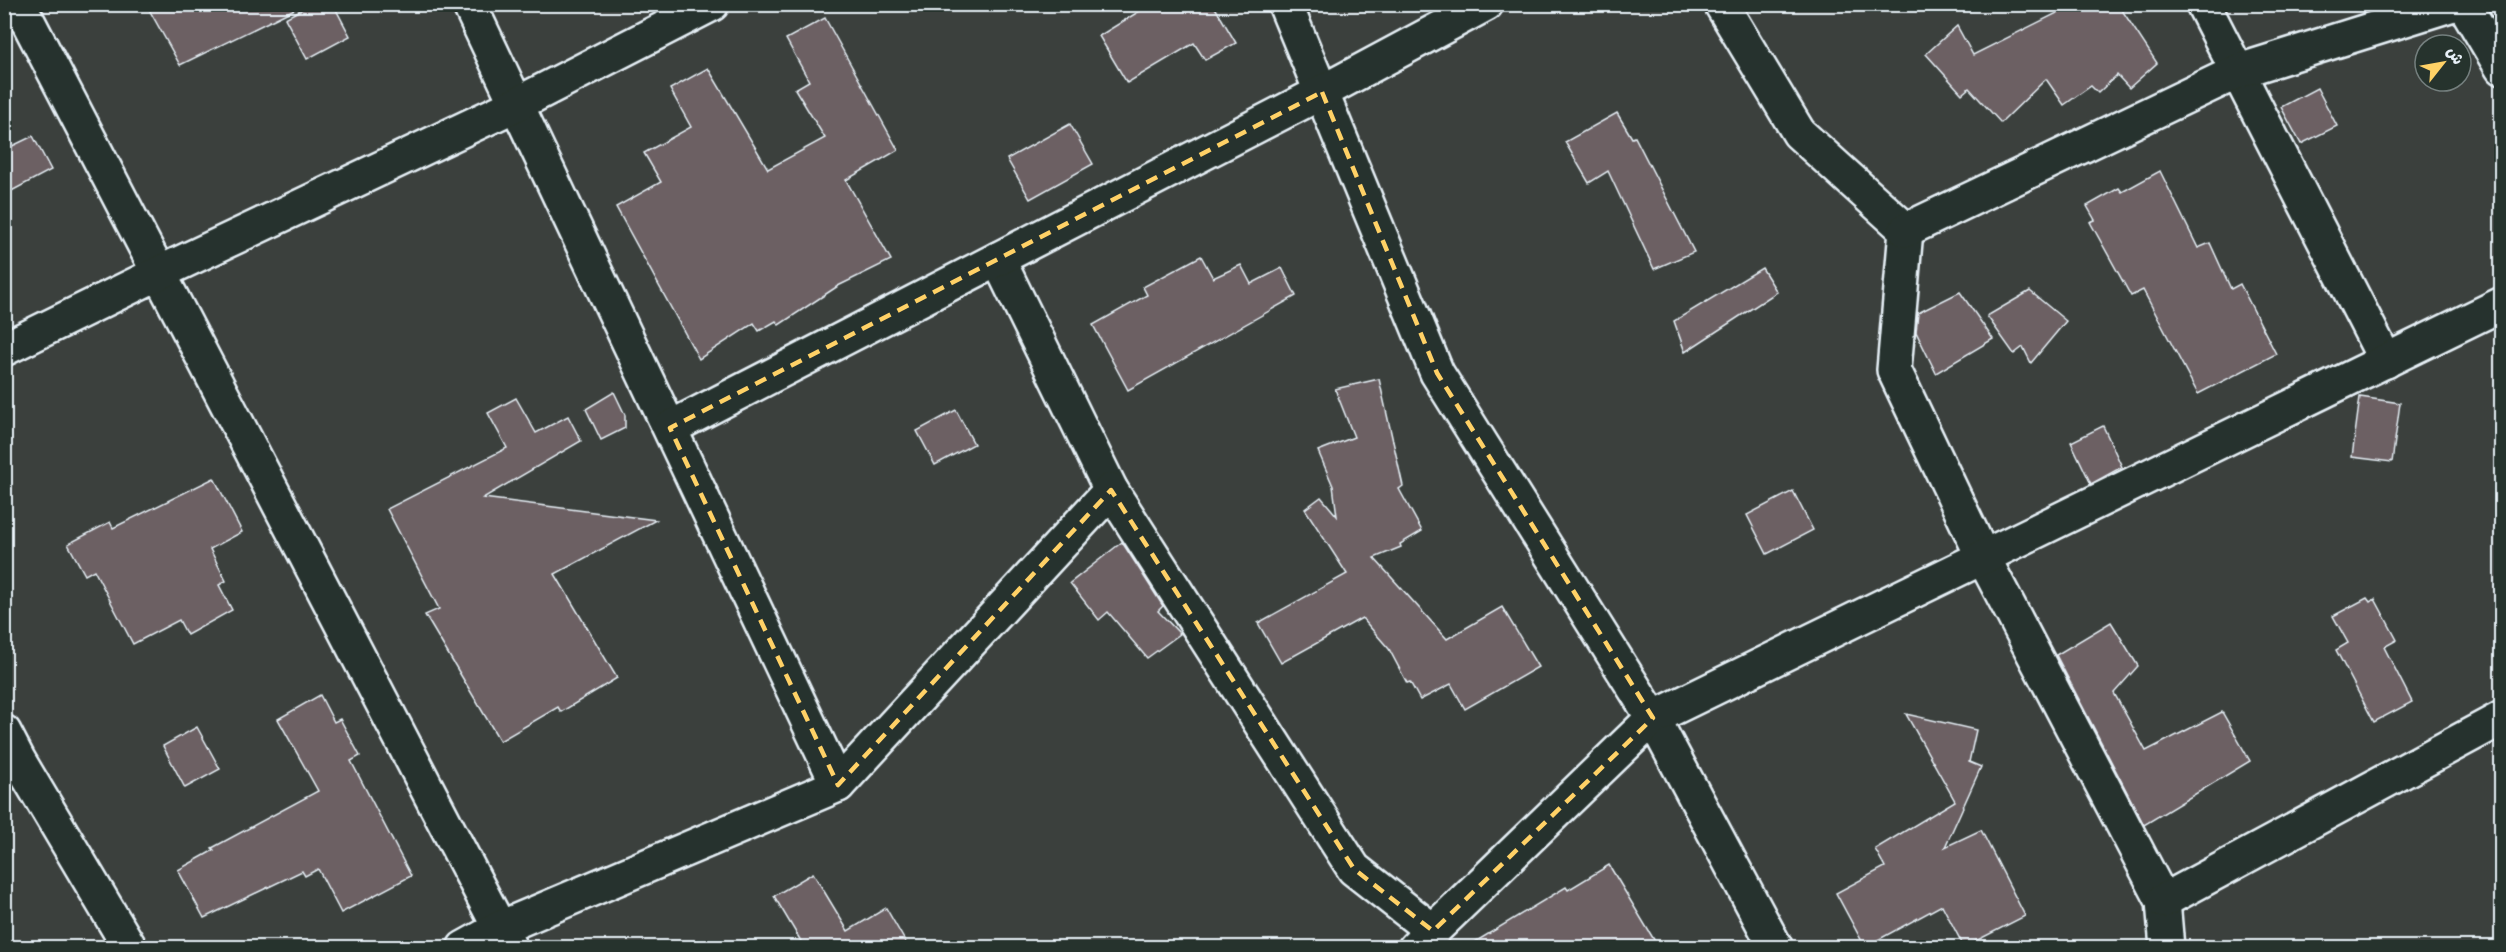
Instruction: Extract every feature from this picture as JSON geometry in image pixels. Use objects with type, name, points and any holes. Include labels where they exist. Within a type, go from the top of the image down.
[{"type":"street","points":[[19,4],[505,938]]},
{"type":"street","points":[[469,4],[838,785]]},
{"type":"street","points":[[4,349],[517,104],[712,4]]},
{"type":"street","points":[[1286,4],[1437,373],[1653,718],[1776,948]]},
{"type":"street","points":[[670,428],[1322,92],[1486,4]]},
{"type":"street","points":[[1721,4],[1799,133],[1906,230]]},
{"type":"street","points":[[2203,4],[2386,361]]},
{"type":"street","points":[[1906,230],[2239,71],[2453,4]]},
{"type":"street","points":[[2464,4],[2502,69]]},
{"type":"street","points":[[1906,230],[1894,370],[1983,557],[2163,901],[2167,948]]},
{"type":"street","points":[[998,259],[1112,490],[1354,869],[1424,939],[1653,718],[2502,304]]},
{"type":"street","points":[[465,948],[505,938],[838,785],[1112,490]]},
{"type":"street","points":[[2163,901],[2502,718]]},
{"type":"street","points":[[4,732],[12,765],[130,948]]},
{"type":"highlighted area","points":[[1322,92],[1437,373],[1653,718],[1433,931],[1354,869],[1111,490],[838,785],[670,428]]},
{"type":"building","points":[[146,4],[305,4],[180,65]]},
{"type":"building","points":[[312,4],[333,4],[350,36],[307,59],[285,18]]},
{"type":"building","points":[[1151,4],[1213,4],[1236,43],[1205,60],[1194,43],[1127,83],[1099,36]]},
{"type":"building","points":[[2075,4],[2118,4],[2157,63],[2129,88],[2117,75],[2098,93],[2091,86],[2064,105],[2046,79],[2001,123],[1969,88],[1962,94],[1926,54],[1957,26],[1973,55]]},
{"type":"building","points":[[825,18],[898,150],[846,180],[891,260],[838,286],[779,325],[776,321],[759,331],[754,323],[699,359],[616,207],[661,182],[644,153],[691,127],[670,89],[708,68],[768,169],[825,138],[795,89],[809,81],[786,39]]},
{"type":"building","points":[[2317,88],[2337,126],[2301,144],[2281,107]]},
{"type":"building","points":[[1617,113],[1632,138],[1635,137],[1694,252],[1654,269],[1608,171],[1589,183],[1565,142]]},
{"type":"building","points":[[1070,124],[1093,164],[1030,199],[1007,159]]},
{"type":"building","points":[[33,136],[51,170],[4,195],[4,150]]},
{"type":"building","points":[[2160,171],[2198,248],[2210,243],[2231,289],[2240,284],[2276,354],[2198,394],[2143,290],[2131,296],[2090,222],[2095,220],[2087,206],[2119,188],[2122,192]]},
{"type":"building","points":[[1201,256],[1213,278],[1241,265],[1251,284],[1282,268],[1296,296],[1128,390],[1093,325],[1147,295],[1143,287]]},
{"type":"building","points":[[1762,268],[1777,292],[1685,352],[1674,321]]},
{"type":"building","points":[[2030,291],[2066,321],[2031,363],[2023,347],[2014,354],[1987,316]]},
{"type":"building","points":[[1960,292],[1993,339],[1936,373],[1916,332],[1918,313]]},
{"type":"building","points":[[1379,379],[1403,486],[1399,489],[1422,531],[1400,544],[1401,547],[1374,558],[1447,639],[1502,607],[1538,667],[1465,709],[1451,684],[1420,700],[1410,682],[1407,683],[1389,649],[1362,618],[1281,663],[1258,623],[1347,574],[1305,509],[1321,497],[1337,516],[1333,486],[1318,451],[1354,437],[1335,389]]},
{"type":"building","points":[[614,392],[625,415],[625,428],[601,440],[586,409]]},
{"type":"building","points":[[2360,397],[2400,403],[2392,462],[2352,457]]},
{"type":"building","points":[[516,398],[536,433],[568,416],[581,441],[483,498],[656,520],[555,574],[617,678],[561,712],[558,707],[500,741],[425,615],[439,609],[387,509],[507,448],[488,413]]},
{"type":"building","points":[[956,410],[974,444],[935,465],[917,431]]},
{"type":"building","points":[[2103,426],[2122,467],[2091,484],[2071,442]]},
{"type":"building","points":[[214,478],[242,532],[210,549],[226,581],[219,585],[232,610],[187,635],[179,620],[133,644],[94,570],[85,575],[68,544],[110,522],[113,528]]},
{"type":"building","points":[[1793,491],[1813,530],[1767,554],[1747,515]]},
{"type":"building","points":[[1122,542],[1163,606],[1158,611],[1180,634],[1147,658],[1108,612],[1099,620],[1070,583]]},
{"type":"building","points":[[2367,598],[2370,602],[2375,599],[2397,640],[2384,647],[2412,702],[2374,722],[2336,650],[2348,643],[2333,616]]},
{"type":"building","points":[[2111,622],[2138,666],[2114,693],[2146,751],[2222,712],[2250,761],[2144,825],[2056,655]]},
{"type":"building","points":[[320,695],[334,722],[340,719],[360,756],[351,761],[411,876],[341,913],[318,869],[305,876],[302,871],[204,918],[178,870],[214,850],[212,848],[318,791],[278,719]]},
{"type":"building","points":[[1906,714],[1976,730],[1969,762],[1981,767],[1945,847],[1981,830],[2025,916],[1964,947],[1942,905],[1865,947],[1836,893],[1885,867],[1875,849],[1955,801]]},
{"type":"building","points":[[197,727],[220,769],[185,788],[163,746]]},
{"type":"building","points":[[1609,865],[1659,948],[1465,948],[1566,887],[1568,890]]},
{"type":"building","points":[[813,873],[848,931],[886,908],[909,948],[805,948],[774,896]]}]
